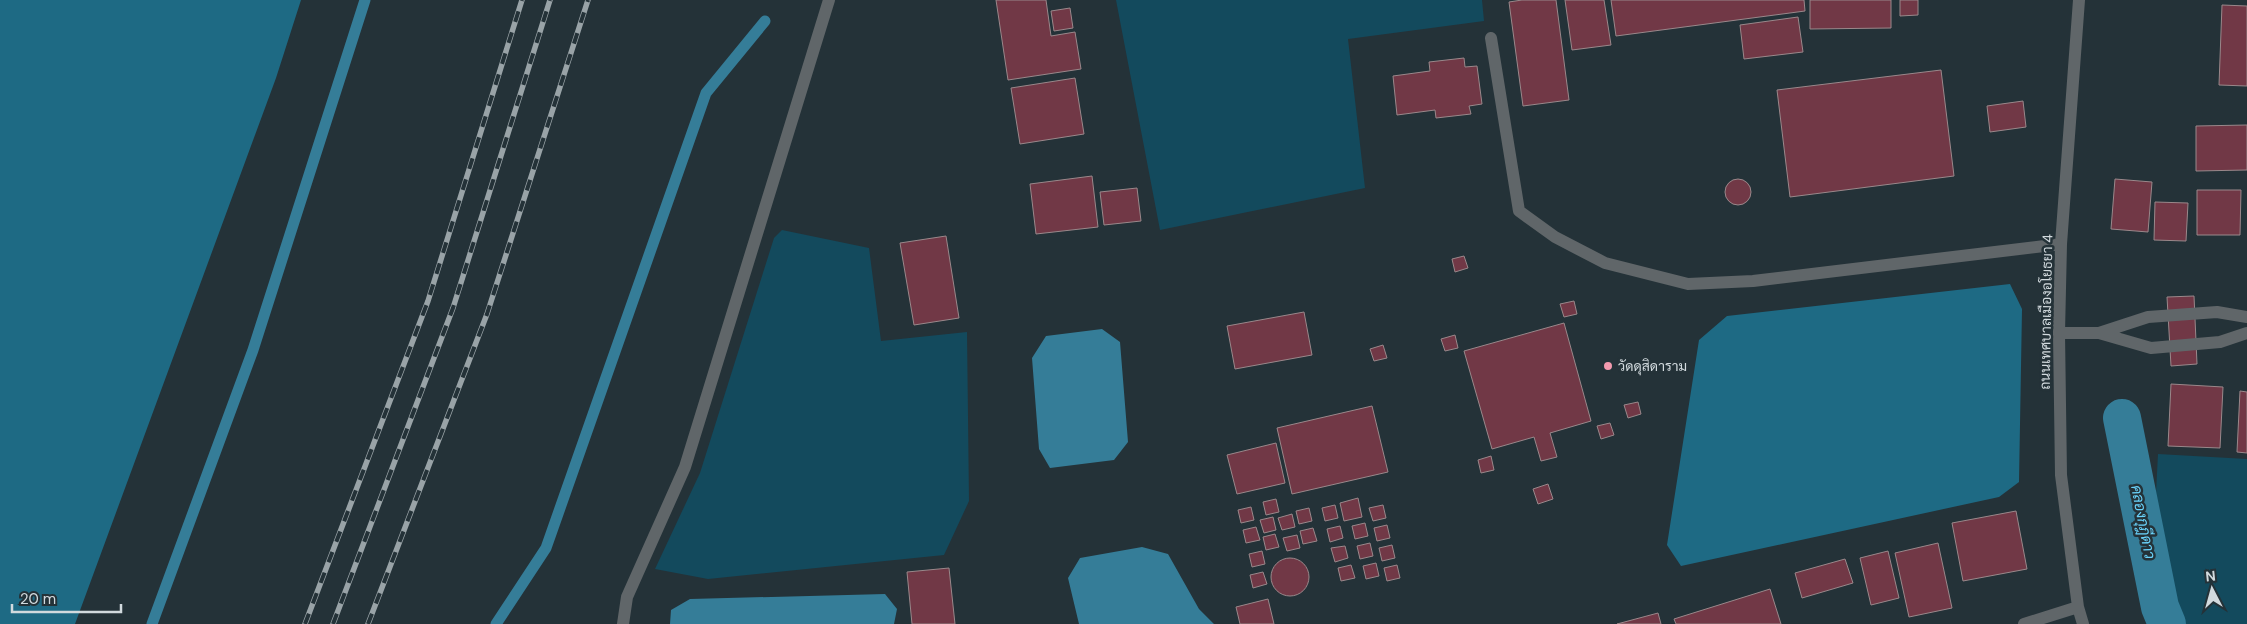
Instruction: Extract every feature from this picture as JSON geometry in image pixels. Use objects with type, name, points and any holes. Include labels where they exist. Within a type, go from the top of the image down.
[{"type":"street","points":[[623,624],[627,598],[684,467],[829,0]]},
{"type":"street","name":"ถนนเทศบาลเมืองอโยธยา 4","points":[[2079,0],[2061,244],[2059,333],[2061,475],[2078,607],[2083,624]]},
{"type":"street","points":[[1491,38],[1519,211],[1554,237],[1605,263],[1688,284],[1753,280],[2061,244]]},
{"type":"street","points":[[2099,333],[2148,317],[2217,312],[2247,317]]},
{"type":"street","points":[[2059,333],[2099,333],[2151,348],[2220,342],[2247,333]]},
{"type":"street","points":[[2024,624],[2078,607]]},
{"type":"shaded area","points":[[0,0],[301,0],[276,78],[75,624],[0,624]]},
{"type":"shaded area","points":[[1116,0],[1482,0],[1484,21],[1348,39],[1365,188],[1160,230]]},
{"type":"shaded area","points":[[782,230],[869,248],[881,341],[967,332],[969,501],[944,555],[708,579],[655,569],[700,473],[774,238]]},
{"type":"shaded area","points":[[2010,284],[2022,309],[2019,482],[1999,497],[1681,566],[1667,545],[1699,340],[1727,316]]},
{"type":"shaded area","points":[[1102,329],[1120,342],[1128,442],[1114,460],[1050,468],[1039,449],[1032,358],[1046,336]]},
{"type":"shaded area","points":[[2158,454],[2247,459],[2247,624],[2185,624],[2175,600],[2156,493]]},
{"type":"shaded area","points":[[1142,547],[1168,554],[1199,609],[1214,624],[1079,624],[1068,578],[1080,558]]},
{"type":"shaded area","points":[[885,594],[897,609],[894,624],[670,624],[671,610],[690,599]]},
{"type":"building","points":[[996,0],[1046,0],[1051,36],[1075,32],[1081,69],[1008,80]]},
{"type":"building","points":[[1556,0],[1569,100],[1523,106],[1509,2]]},
{"type":"building","points":[[1565,0],[1604,0],[1611,45],[1572,50]]},
{"type":"building","points":[[1611,0],[1804,0],[1805,11],[1616,36]]},
{"type":"building","points":[[1810,0],[1891,0],[1891,28],[1810,29]]},
{"type":"building","points":[[1900,0],[1918,0],[1918,15],[1900,16]]},
{"type":"building","points":[[2222,5],[2247,6],[2247,86],[2219,85]]},
{"type":"building","points":[[1070,8],[1073,28],[1054,31],[1051,11]]},
{"type":"building","points":[[1798,17],[1803,52],[1744,59],[1740,25]]},
{"type":"building","points":[[1464,58],[1465,67],[1477,66],[1482,104],[1469,106],[1471,114],[1436,118],[1435,110],[1397,115],[1393,76],[1430,71],[1429,62]]},
{"type":"building","points":[[1941,70],[1954,176],[1790,197],[1777,90]]},
{"type":"building","points":[[1075,78],[1084,134],[1020,144],[1011,88]]},
{"type":"building","points":[[2023,101],[2026,127],[1990,132],[1987,106]]},
{"type":"building","points":[[2247,125],[2247,170],[2196,171],[2196,126]]},
{"type":"building","points":[[1092,176],[1098,227],[1036,234],[1030,184]]},
{"type":"building","points":[[1738,179],[1747,183],[1751,192],[1747,201],[1738,205],[1729,201],[1725,192],[1729,183]]},
{"type":"building","points":[[2115,179],[2152,182],[2148,232],[2111,229]]},
{"type":"building","points":[[1137,188],[1141,221],[1104,225],[1100,192]]},
{"type":"building","points":[[2197,190],[2241,190],[2240,235],[2197,235]]},
{"type":"building","points":[[2155,202],[2188,203],[2186,241],[2154,240]]},
{"type":"building","points":[[946,236],[959,318],[914,325],[900,243]]},
{"type":"building","points":[[1464,256],[1468,268],[1455,272],[1452,259]]},
{"type":"building","points":[[2194,296],[2197,364],[2171,366],[2167,297]]},
{"type":"building","points":[[1574,301],[1577,314],[1564,317],[1560,304]]},
{"type":"building","points":[[1304,312],[1312,355],[1235,369],[1227,326]]},
{"type":"building","points":[[1564,323],[1591,421],[1550,433],[1557,457],[1541,461],[1534,437],[1492,449],[1464,351]]},
{"type":"building","points":[[1455,335],[1458,348],[1445,351],[1441,339]]},
{"type":"building","points":[[1383,345],[1387,358],[1374,361],[1370,349]]},
{"type":"building","points":[[2171,384],[2223,387],[2220,448],[2168,446]]},
{"type":"building","points":[[2240,391],[2247,392],[2247,453],[2237,452]]},
{"type":"building","points":[[1638,402],[1641,414],[1628,418],[1624,405]]},
{"type":"building","points":[[1372,406],[1388,472],[1292,494],[1277,428]]},
{"type":"building","points":[[1610,423],[1614,435],[1601,439],[1597,426]]},
{"type":"building","points":[[1276,443],[1285,483],[1237,494],[1227,455]]},
{"type":"building","points":[[1491,456],[1494,470],[1481,473],[1478,460]]},
{"type":"building","points":[[1548,484],[1553,499],[1538,504],[1533,489]]},
{"type":"building","points":[[1358,498],[1362,517],[1344,521],[1340,503]]},
{"type":"building","points":[[1276,499],[1279,512],[1266,515],[1263,502]]},
{"type":"building","points":[[1335,505],[1338,518],[1325,521],[1322,508]]},
{"type":"building","points":[[1383,505],[1386,518],[1373,521],[1369,508]]},
{"type":"building","points":[[1251,507],[1254,520],[1241,523],[1238,510]]},
{"type":"building","points":[[1309,508],[1312,521],[1299,524],[1296,511]]},
{"type":"building","points":[[2016,511],[2027,569],[1963,581],[1952,523]]},
{"type":"building","points":[[1292,514],[1295,527],[1282,530],[1278,518]]},
{"type":"building","points":[[1273,517],[1276,530],[1264,533],[1260,520]]},
{"type":"building","points":[[1365,523],[1368,536],[1355,539],[1352,526]]},
{"type":"building","points":[[1387,525],[1390,538],[1377,541],[1374,528]]},
{"type":"building","points":[[1340,526],[1343,538],[1330,542],[1327,529]]},
{"type":"building","points":[[1256,527],[1260,540],[1246,543],[1243,530]]},
{"type":"building","points":[[1313,528],[1317,541],[1303,544],[1300,531]]},
{"type":"building","points":[[1275,534],[1279,547],[1266,550],[1263,537]]},
{"type":"building","points":[[1297,535],[1300,548],[1287,551],[1283,538]]},
{"type":"building","points":[[1370,543],[1373,556],[1360,559],[1357,546]]},
{"type":"building","points":[[1938,543],[1952,608],[1909,617],[1895,553]]},
{"type":"building","points":[[1392,545],[1395,558],[1382,561],[1379,548]]},
{"type":"building","points":[[1345,546],[1348,558],[1335,562],[1331,548]]},
{"type":"building","points":[[1262,551],[1265,564],[1252,567],[1249,554]]},
{"type":"building","points":[[1888,551],[1899,598],[1871,605],[1860,558]]},
{"type":"building","points":[[1290,558],[1304,563],[1309,577],[1304,591],[1290,596],[1276,591],[1271,577],[1276,563]]},
{"type":"building","points":[[1845,559],[1853,583],[1802,598],[1795,573]]},
{"type":"building","points":[[1376,563],[1379,576],[1366,579],[1363,566]]},
{"type":"building","points":[[1351,565],[1355,578],[1341,581],[1338,568]]},
{"type":"building","points":[[1397,565],[1400,578],[1387,581],[1384,568]]},
{"type":"building","points":[[949,568],[955,624],[912,624],[907,572]]},
{"type":"building","points":[[1263,572],[1267,584],[1253,588],[1250,575]]},
{"type":"building","points":[[1770,589],[1781,624],[1676,624],[1674,619]]},
{"type":"building","points":[[1268,599],[1274,624],[1240,624],[1236,607]]},
{"type":"building","points":[[1658,613],[1661,624],[1617,624]]},
{"type":"waterway","points":[[152,624],[253,350],[365,0]]},
{"type":"waterway","points":[[496,624],[546,548],[706,93],[765,21]]},
{"type":"waterway","name":"คลองกุฎีดาว","points":[[2122,418],[2160,607],[2167,624]]},
{"type":"railway","points":[[305,624],[428,301],[522,0]]},
{"type":"railway","points":[[333,624],[453,308],[550,0]]},
{"type":"railway","points":[[368,624],[487,314],[588,0]]},
{"type":"place","name":"วัดดุสิดาราม","points":[[1608,366]]}]
